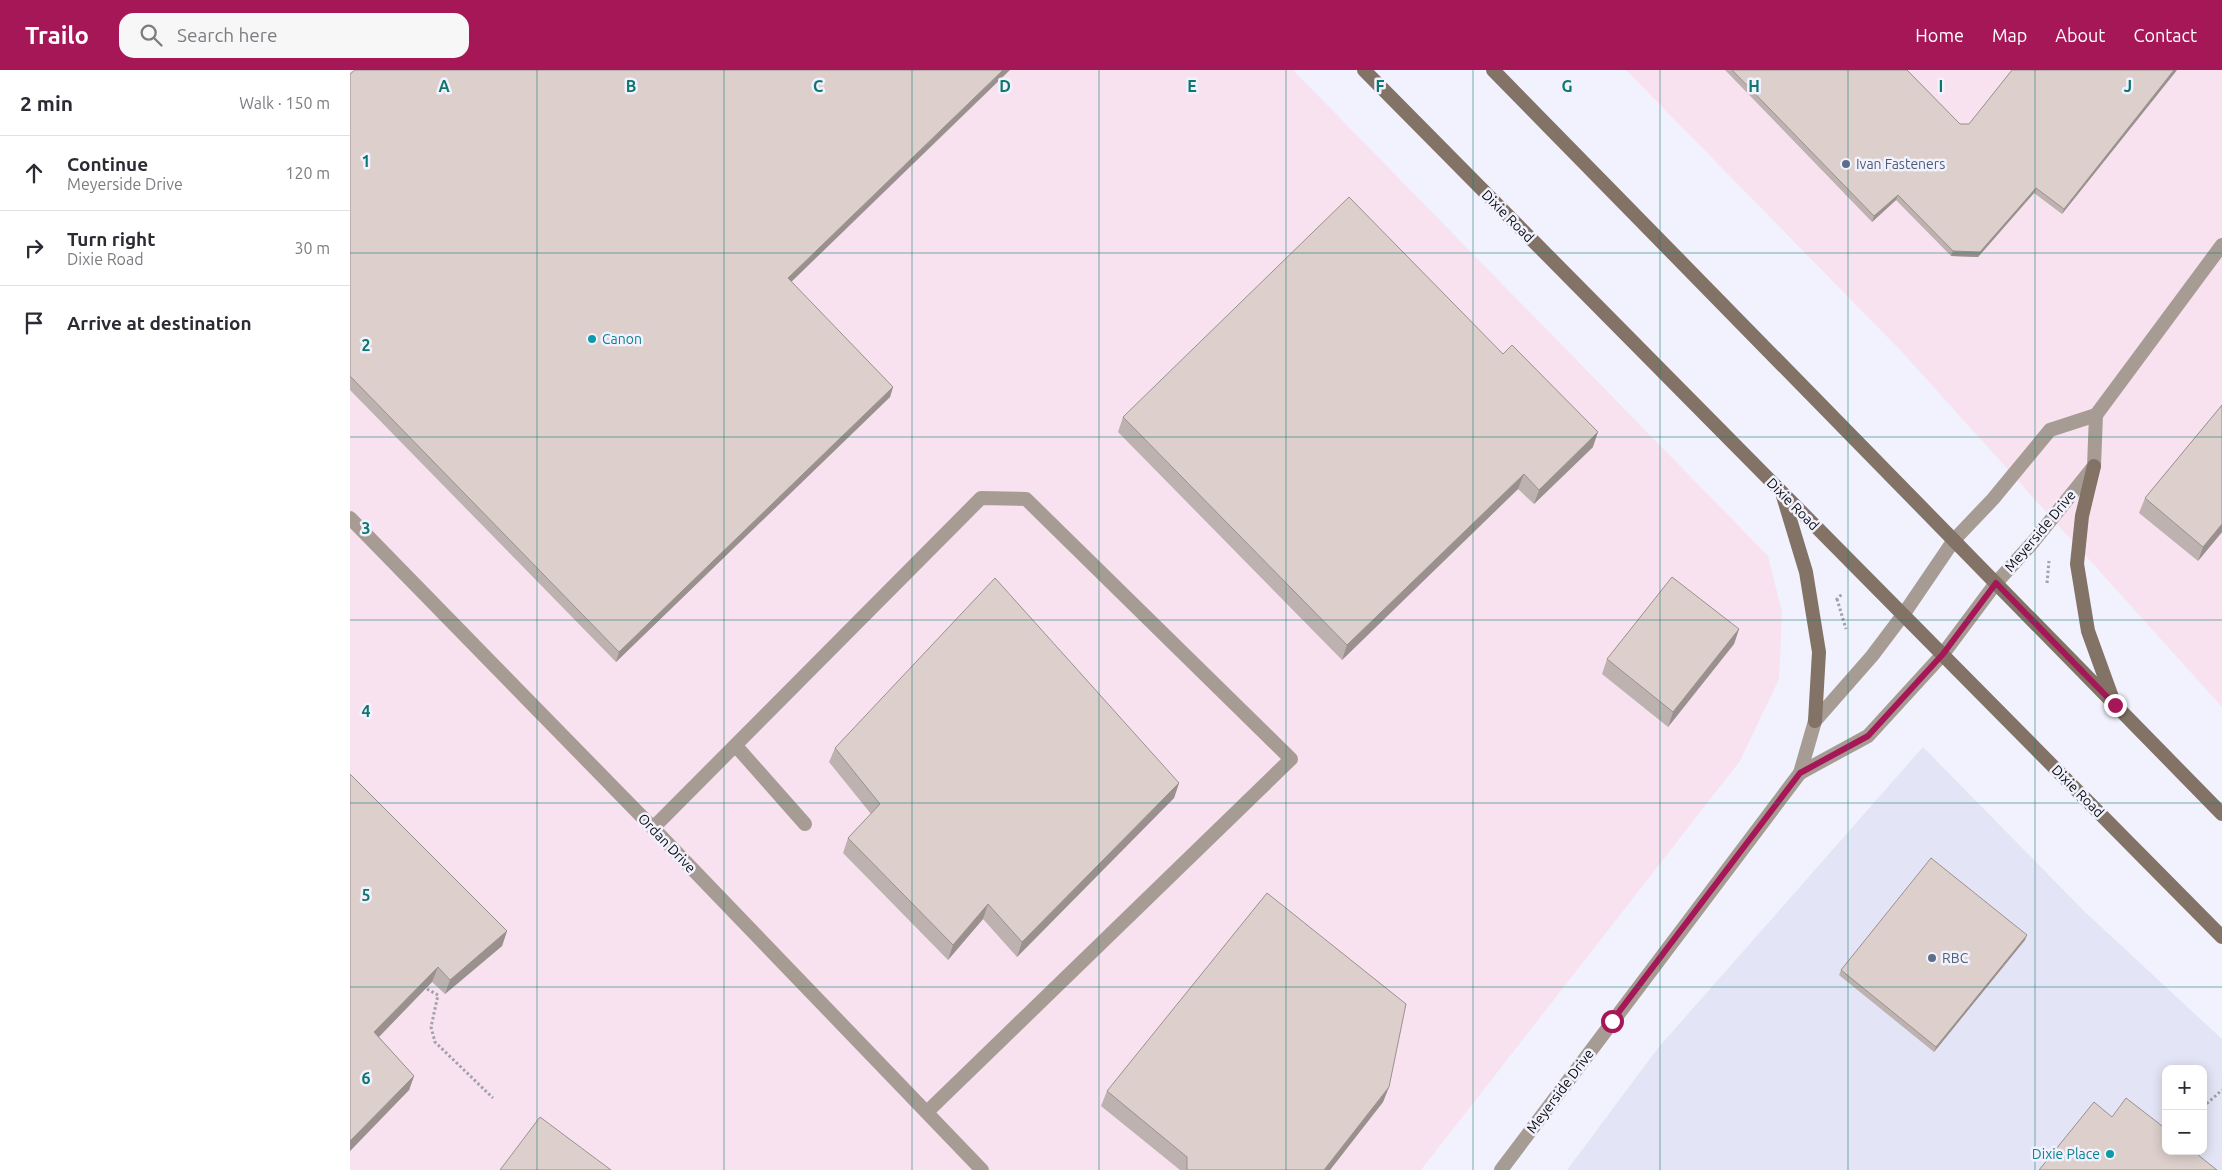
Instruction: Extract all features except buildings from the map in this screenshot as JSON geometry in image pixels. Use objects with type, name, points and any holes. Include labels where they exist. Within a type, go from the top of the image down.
[{"type":"main road","name":"Dixie Road","points":[[1364,70],[2222,937]]},
{"type":"main road","points":[[1493,70],[2222,814]]},
{"type":"main road","points":[[2094,466],[2082,516],[2077,564],[2088,631],[2115,705]]},
{"type":"main road","points":[[1782,493],[1806,572],[1819,652],[1815,721]]},
{"type":"street","points":[[2094,466],[2096,415],[2222,245]]},
{"type":"street","name":"Meyerside Drive","points":[[1501,1170],[1800,773],[1815,721],[1872,656],[1903,615],[1954,540],[1993,499],[2050,430],[2096,415]]},
{"type":"street","name":"Meyerside Drive","points":[[1800,773],[1868,736],[1943,654],[1996,583],[2034,541],[2094,466]]},
{"type":"street","points":[[653,828],[981,498],[1026,499],[1291,759],[927,1112]]},
{"type":"street","name":"Ordan Drive","points":[[350,518],[653,828],[982,1170]]},
{"type":"street","points":[[736,746],[805,824]]},
{"type":"path","points":[[2047,583],[2049,558]]},
{"type":"path","points":[[1837,599],[1846,629]]},
{"type":"path","points":[[427,989],[438,996],[431,1027],[435,1042],[493,1098]]},
{"type":"path","points":[[2207,1103],[2222,1090]]},
{"type":"shaded area","points":[[350,70],[1293,70],[1768,556],[1782,612],[1779,679],[1740,761],[1421,1170],[350,1170]]},
{"type":"shaded area","points":[[1626,70],[2222,70],[2222,707],[1902,352]]},
{"type":"shaded area","points":[[1923,747],[2085,912],[2222,1039],[2222,1170],[1567,1170],[1658,1048]]},
{"type":"place","name":"Ivan Fasteners","points":[[1846,164]]},
{"type":"place","name":"Canon","points":[[592,339]]},
{"type":"place","name":"RBC","points":[[1932,958]]},
{"type":"place","name":"Dixie Place","points":[[2110,1154]]},
{"type":"route","points":[[1612,1021],[1800,773],[1868,736],[1943,654],[1996,583],[2115,705]]}]
